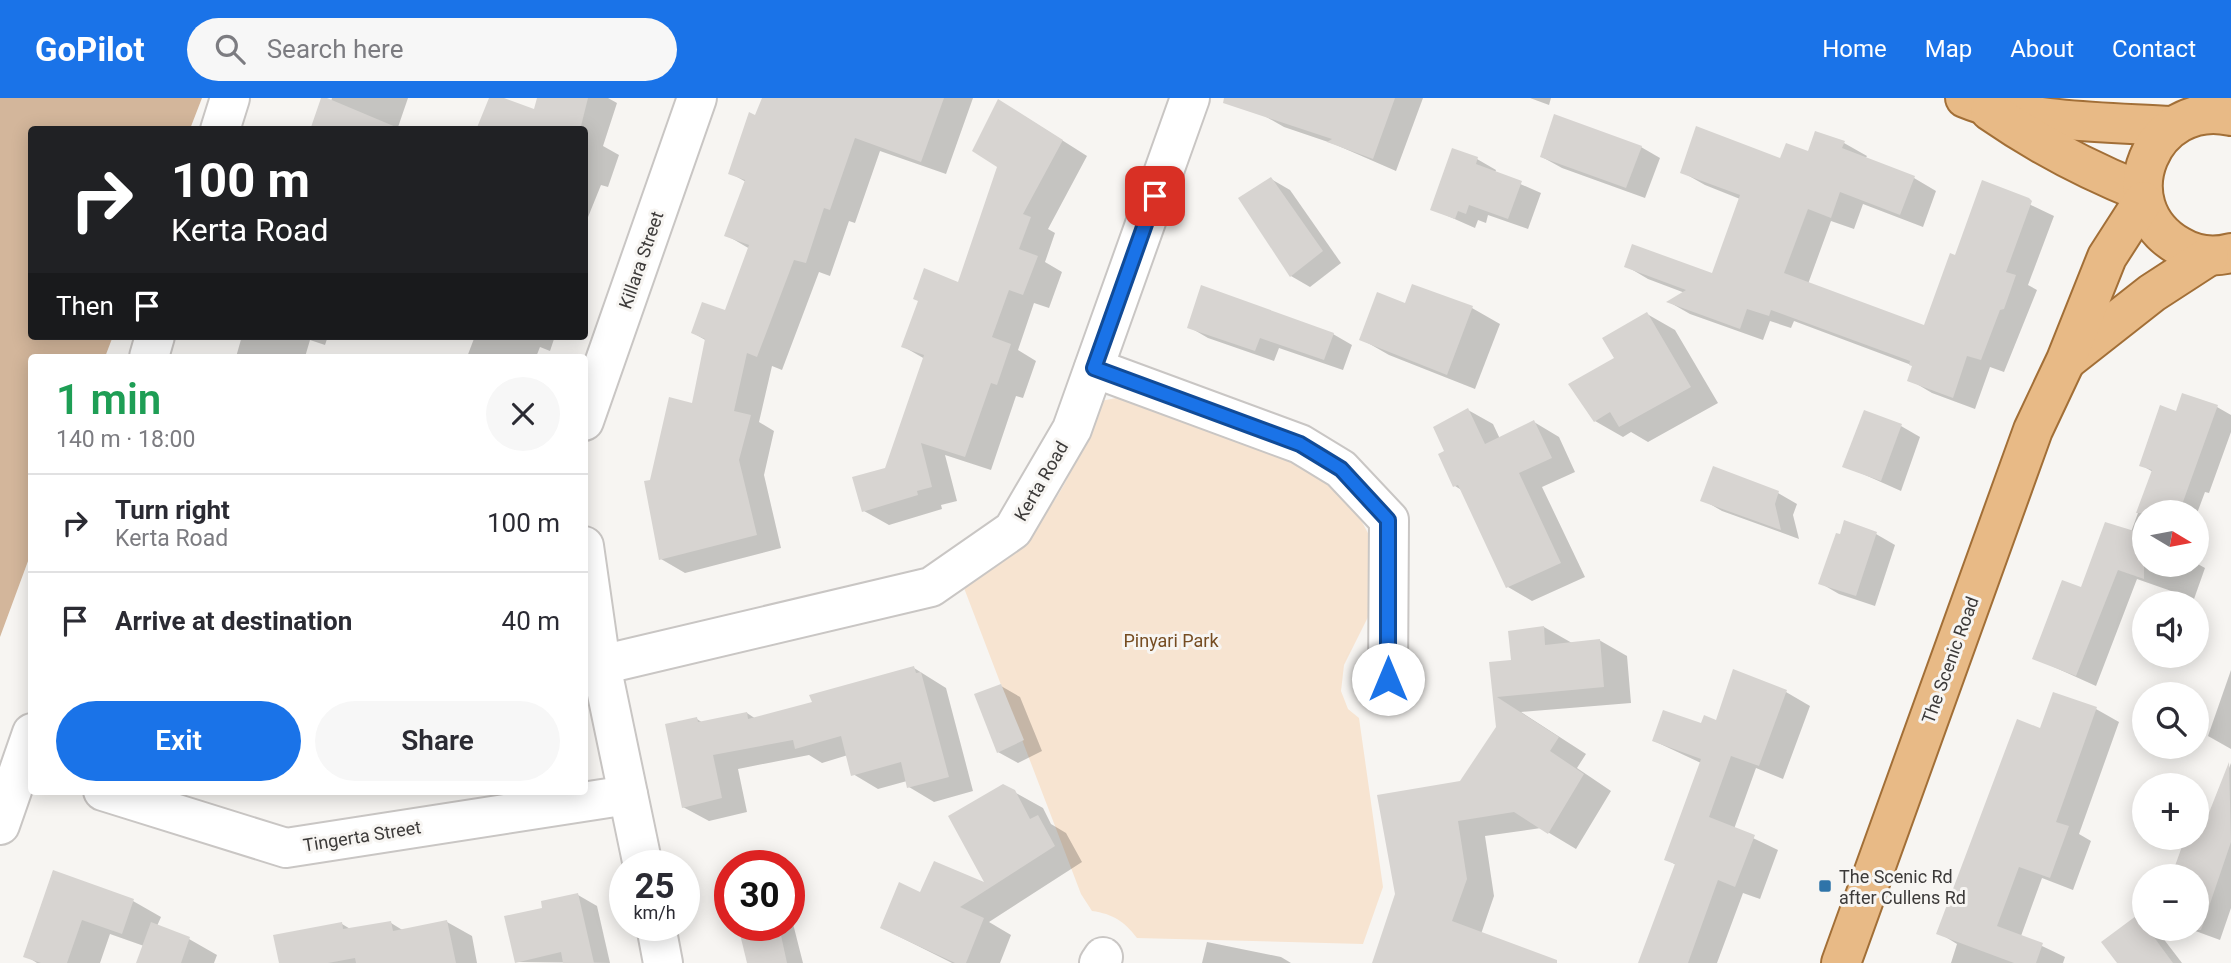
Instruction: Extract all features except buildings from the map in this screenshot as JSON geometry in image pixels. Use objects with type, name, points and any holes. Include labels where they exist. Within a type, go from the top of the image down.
[{"type":"main road","points":[[1973,101],[2067,120],[2201,114]]},
{"type":"main road","points":[[1973,101],[2029,139],[2142,196]]},
{"type":"main road","points":[[2201,114],[2147,155],[2142,173],[2142,196],[2152,222],[2167,239],[2187,251],[2220,254]]},
{"type":"main road","name":"The Scenic Road","points":[[1841,963],[2032,430],[2066,360],[2107,257],[2142,196]]},
{"type":"main road","name":"The Scenic Road","points":[[2066,360],[2152,293],[2220,254]]},
{"type":"street","points":[[221,126],[230,98]]},
{"type":"street","name":"Killara Street","points":[[588,410],[697,98]]},
{"type":"street","name":"Kerta Road","points":[[601,665],[931,587],[1013,530],[1072,429],[1190,98]]},
{"type":"street","points":[[1094,368],[1300,444],[1341,469],[1388,520],[1388,679]]},
{"type":"street","points":[[588,574],[601,665],[640,850]]},
{"type":"street","points":[[0,825],[28,756]]},
{"type":"street","name":"Tingerta Street","points":[[116,795],[286,848],[628,795]]},
{"type":"street","points":[[659,941],[663,963]]},
{"type":"green space","name":"Pinyari Park","points":[[1121,397],[1313,467],[1349,497],[1370,537],[1371,611],[1344,665],[1341,691],[1348,709],[1359,718],[1383,887],[1363,944],[1137,938],[1118,919],[1092,911],[1081,894],[964,588],[1036,524],[1069,475],[1101,401]]},
{"type":"shaded area","points":[[0,98],[202,98],[191,126],[28,126],[28,340],[111,340],[106,354],[28,354],[28,561],[0,637]]},
{"type":"place","name":"The Scenic Rd after Cullens Rd","points":[[1825,886]]},
{"type":"route","points":[[1155,196],[1094,368],[1300,444],[1341,469],[1388,520],[1388,679]]}]
